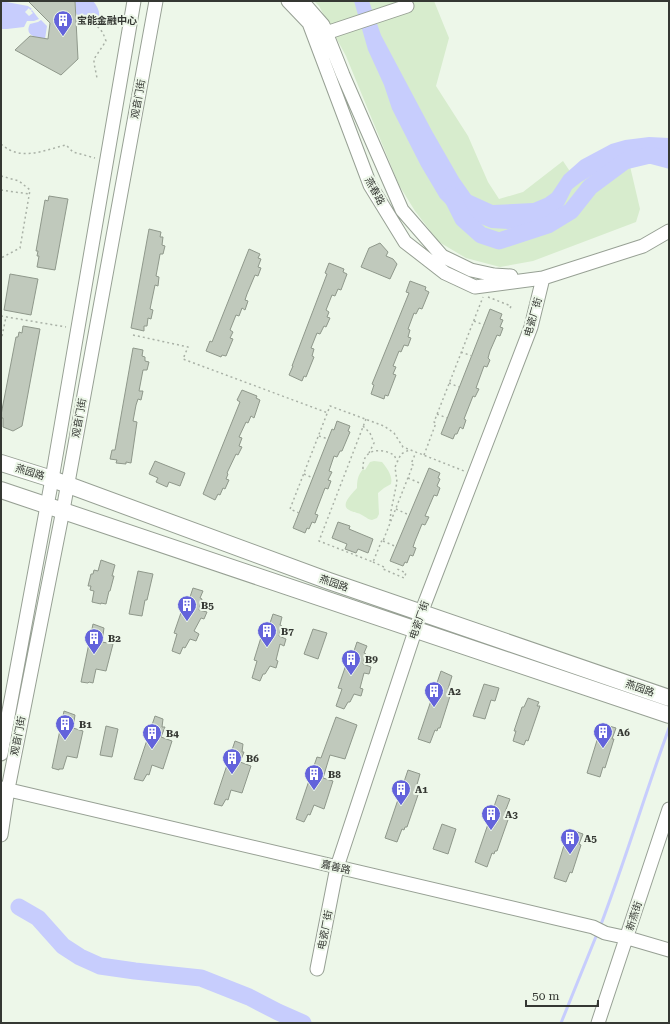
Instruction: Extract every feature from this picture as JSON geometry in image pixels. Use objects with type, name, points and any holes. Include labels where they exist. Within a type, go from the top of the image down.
[{"type":"main road","name":"燕园路","points":[[1,463],[60,482],[660,701],[669,715]]},
{"type":"main road","name":"燕园路","points":[[1,490],[416,630],[660,701]]},
{"type":"street","name":"观音门街","points":[[1,835],[4,789],[63,510],[60,482],[78,329],[134,1]]},
{"type":"street","name":"观音门街","points":[[1,754],[48,505],[60,482],[156,1]]},
{"type":"street","name":"燕春路","points":[[288,1],[309,23],[370,185],[404,242],[445,274],[475,287],[543,278],[643,246],[669,231]]},
{"type":"street","name":"燕春路","points":[[302,1],[323,25],[343,75],[402,210],[419,232],[442,256],[471,270],[494,275],[543,278]]},
{"type":"street","points":[[326,33],[407,6]]},
{"type":"street","name":"电瓷厂街","points":[[317,969],[337,867],[421,613],[531,328],[543,278]]},
{"type":"street","name":"嘉善路","points":[[4,789],[593,927],[605,933],[669,950]]},
{"type":"street","name":"新燕街","points":[[598,1023],[628,938],[669,809]]},
{"type":"path","points":[[83,25],[89,23],[95,25],[103,33],[106,41],[94,59],[96,78]]},
{"type":"path","points":[[2,146],[18,154],[27,155],[48,151],[66,145],[73,152],[107,160]]},
{"type":"path","points":[[1,176],[19,181],[30,190],[20,248],[1,258]]},
{"type":"path","points":[[1,190],[29,194]]},
{"type":"path","points":[[424,455],[436,423],[434,422],[484,295],[511,306],[509,311]]},
{"type":"path","points":[[1,316],[78,329]]},
{"type":"path","points":[[1,341],[6,317]]},
{"type":"path","points":[[474,321],[484,325]]},
{"type":"path","points":[[132,335],[188,347],[183,359],[328,413]]},
{"type":"path","points":[[461,352],[472,356]]},
{"type":"path","points":[[449,383],[459,387]]},
{"type":"path","points":[[299,513],[290,509],[330,406],[384,426],[394,434],[403,447],[409,450],[474,475]]},
{"type":"path","points":[[437,414],[447,418]]},
{"type":"path","points":[[366,419],[318,541],[373,562],[384,567],[383,569],[404,578],[406,573],[395,568]]},
{"type":"path","points":[[363,426],[370,433],[374,443],[363,462],[363,469]]},
{"type":"path","points":[[319,436],[328,440]]},
{"type":"path","points":[[369,453],[384,450],[394,455],[397,461]]},
{"type":"path","points":[[390,524],[391,511],[397,486],[395,467],[401,454],[409,450]]},
{"type":"path","points":[[373,562],[396,509],[413,465],[411,464],[416,452]]},
{"type":"path","points":[[304,474],[313,478]]},
{"type":"path","points":[[408,478],[422,484]]},
{"type":"path","points":[[396,509],[409,515]]},
{"type":"path","points":[[383,541],[397,546]]},
{"type":"green space","points":[[314,1],[434,1],[449,38],[436,86],[468,136],[488,182],[499,199],[523,192],[563,161],[571,173],[626,149],[640,209],[636,222],[533,261],[500,267],[466,258],[439,242],[415,211],[399,185],[346,56],[319,6]]},
{"type":"green space","points":[[370,462],[382,462],[386,467],[391,478],[391,484],[378,493],[379,514],[377,518],[372,520],[347,509],[346,503],[357,488],[357,482],[361,471],[363,469],[365,470]]},
{"type":"water","points":[[1,1],[28,6],[32,9],[30,10],[29,8],[25,12],[29,16],[33,13],[31,11],[32,10],[39,19],[27,21],[24,27],[1,29]]},
{"type":"water","points":[[75,1],[93,1],[99,12],[99,18],[96,24],[92,22],[84,22],[80,24],[80,19],[76,13]]},
{"type":"water","points":[[354,1],[369,1],[381,35],[432,131],[459,178],[471,195],[493,205],[533,203],[552,193],[564,175],[581,160],[611,144],[625,140],[649,137],[669,138],[669,160],[644,155],[630,156],[618,160],[572,189],[564,205],[556,214],[543,222],[508,229],[491,228],[456,214],[440,198],[421,166],[392,109],[384,85],[368,50]]},
{"type":"water","points":[[41,20],[47,26],[45,39],[32,35],[29,31],[30,24]]},
{"type":"building","name":"宝能金融中心","points":[[28,1],[75,1],[78,59],[61,75],[15,50],[30,36],[48,39],[50,23]]},
{"type":"building","points":[[49,196],[68,199],[55,270],[37,267],[39,256],[37,256],[38,251],[36,251],[45,200],[48,201]]},
{"type":"building","points":[[149,229],[161,232],[160,237],[163,237],[162,245],[165,246],[163,254],[160,254],[156,276],[159,277],[158,286],[155,285],[150,309],[153,310],[151,319],[148,318],[147,326],[144,326],[144,331],[131,328]]},
{"type":"building","points":[[380,243],[388,252],[386,256],[393,259],[397,264],[390,279],[361,267],[369,248]]},
{"type":"building","points":[[249,249],[260,254],[258,258],[261,259],[258,267],[261,268],[258,276],[255,275],[247,294],[245,300],[248,301],[245,310],[242,308],[239,316],[236,315],[230,330],[233,332],[230,338],[233,339],[226,356],[222,355],[221,357],[206,351],[210,341],[212,342]]},
{"type":"building","points":[[329,263],[344,269],[343,272],[347,274],[341,290],[338,289],[335,296],[332,295],[326,310],[329,312],[327,317],[330,318],[326,327],[324,326],[320,334],[317,333],[311,348],[314,349],[312,356],[314,357],[306,377],[304,376],[302,381],[289,375],[327,274],[325,273]]},
{"type":"building","points":[[10,274],[38,279],[31,315],[4,310]]},
{"type":"building","points":[[410,281],[426,287],[425,290],[429,292],[422,309],[419,308],[416,314],[414,313],[408,329],[410,330],[408,337],[411,338],[408,346],[404,345],[401,352],[399,351],[393,366],[396,367],[393,374],[396,375],[388,396],[385,395],[384,399],[371,394],[374,385],[372,384],[409,293],[406,292]]},
{"type":"building","points":[[490,309],[502,314],[500,319],[503,320],[500,327],[503,328],[500,336],[497,335],[490,351],[488,358],[490,360],[487,367],[484,366],[476,388],[479,389],[475,397],[473,396],[464,419],[466,420],[463,429],[460,427],[453,439],[441,434]]},
{"type":"building","points":[[23,326],[40,329],[22,426],[13,431],[3,427],[3,418],[1,418],[1,415],[16,337],[18,337],[19,332],[22,333]]},
{"type":"building","points":[[133,348],[143,350],[142,356],[145,357],[145,361],[149,362],[147,370],[143,370],[139,391],[143,391],[141,400],[138,399],[136,405],[133,421],[137,422],[131,463],[116,463],[117,460],[110,459],[112,450],[115,450]]},
{"type":"building","points":[[242,390],[257,396],[256,398],[260,400],[254,418],[251,416],[248,423],[246,422],[239,437],[242,438],[239,446],[242,447],[238,455],[236,454],[227,473],[226,479],[229,480],[225,489],[223,488],[220,495],[218,494],[215,500],[203,494],[240,402],[237,400]]},
{"type":"building","points":[[337,421],[350,426],[348,431],[350,432],[342,451],[340,451],[337,457],[334,456],[329,471],[332,472],[328,480],[331,481],[328,489],[325,488],[315,514],[318,515],[315,523],[312,522],[309,529],[307,528],[305,533],[293,528],[332,429],[334,430]]},
{"type":"building","points":[[155,461],[185,473],[180,486],[169,482],[167,487],[156,482],[158,478],[149,474]]},
{"type":"building","points":[[429,468],[440,473],[438,478],[440,479],[437,486],[440,488],[437,496],[434,495],[425,516],[429,517],[425,525],[422,524],[415,541],[413,547],[416,548],[413,556],[410,555],[407,563],[405,562],[403,566],[390,561]]},
{"type":"building","points":[[338,522],[350,526],[349,529],[373,539],[368,553],[358,549],[356,553],[345,549],[347,544],[332,538]]},
{"type":"building","points":[[101,560],[115,565],[112,576],[114,576],[106,604],[92,602],[94,591],[90,590],[91,586],[88,586],[91,574],[93,574],[94,570],[98,571]]},
{"type":"building","points":[[138,571],[153,574],[142,616],[129,614]]},
{"type":"building","name":"B5","points":[[193,588],[203,591],[200,598],[202,599],[199,610],[207,612],[204,619],[201,618],[194,631],[199,634],[196,641],[190,639],[185,648],[183,647],[180,654],[172,651],[177,634],[174,633],[184,604],[187,606]]},
{"type":"building","name":"B7","points":[[273,614],[282,617],[280,625],[282,626],[279,636],[286,639],[284,646],[280,644],[276,660],[278,661],[276,668],[270,666],[265,674],[263,674],[260,681],[252,678],[257,661],[254,660],[263,631],[267,632]]},
{"type":"building","name":"B2","points":[[93,624],[104,628],[102,642],[113,644],[106,671],[96,669],[93,683],[81,682]]},
{"type":"building","points":[[313,629],[327,633],[318,659],[304,654]]},
{"type":"building","name":"B9","points":[[357,642],[367,646],[364,653],[366,654],[363,664],[371,667],[369,674],[364,673],[360,688],[363,689],[361,696],[354,694],[344,709],[336,706],[342,689],[338,688],[348,659],[351,660]]},
{"type":"building","name":"A2","points":[[441,671],[452,676],[448,689],[451,690],[451,693],[440,728],[438,728],[437,731],[435,730],[430,743],[418,739]]},
{"type":"building","points":[[484,684],[499,688],[495,701],[491,700],[485,719],[473,716]]},
{"type":"building","points":[[528,698],[539,702],[537,706],[540,706],[528,741],[526,740],[524,745],[513,741],[516,731],[514,731],[522,707],[524,707]]},
{"type":"building","name":"B1","points":[[64,711],[75,715],[73,728],[83,731],[77,758],[67,756],[63,769],[59,770],[52,768]]},
{"type":"building","name":"B4","points":[[155,716],[163,719],[162,727],[165,727],[161,737],[172,741],[163,769],[152,765],[149,775],[147,774],[143,781],[134,779]]},
{"type":"building","points":[[336,717],[357,725],[345,759],[330,755],[323,778],[333,781],[324,809],[314,805],[310,815],[308,814],[304,822],[296,819],[317,757],[321,758]]},
{"type":"building","name":"A6","points":[[602,724],[616,728],[605,768],[603,767],[600,777],[587,773]]},
{"type":"building","points":[[106,726],[118,729],[112,757],[100,755]]},
{"type":"building","name":"B6","points":[[235,741],[243,744],[242,752],[244,752],[240,762],[251,766],[242,793],[231,790],[228,800],[226,799],[222,806],[214,804]]},
{"type":"building","name":"A1","points":[[408,770],[420,774],[416,788],[419,792],[407,827],[405,827],[404,830],[402,829],[397,842],[385,838]]},
{"type":"building","name":"A3","points":[[498,795],[510,799],[505,812],[508,813],[507,816],[509,817],[497,851],[495,851],[494,854],[492,853],[487,867],[475,862]]},
{"type":"building","points":[[442,824],[456,829],[448,854],[433,849]]},
{"type":"building","name":"A5","points":[[569,829],[583,834],[572,873],[570,872],[566,882],[554,878]]},
{"type":"waterway","points":[[451,195],[463,219],[481,235],[499,241],[548,225],[571,211],[590,187],[625,161],[650,155],[669,160]]},
{"type":"waterway","points":[[600,927],[669,728]]},
{"type":"waterway","points":[[19,907],[38,918],[63,946],[80,957],[100,966],[201,978],[249,997],[303,1023]]},
{"type":"waterway","points":[[561,1023],[597,934]]},
{"type":"place","name":"宝能金融中心","points":[[63,37]]},
{"type":"place","name":"B5","points":[[187,622]]},
{"type":"place","name":"B7","points":[[267,648]]},
{"type":"place","name":"B2","points":[[94,655]]},
{"type":"place","name":"B9","points":[[351,676]]},
{"type":"place","name":"A2","points":[[434,708]]},
{"type":"place","name":"B1","points":[[65,741]]},
{"type":"place","name":"A6","points":[[603,749]]},
{"type":"place","name":"B4","points":[[152,750]]},
{"type":"place","name":"B6","points":[[232,775]]},
{"type":"place","name":"B8","points":[[314,791]]},
{"type":"place","name":"A1","points":[[401,806]]},
{"type":"place","name":"A3","points":[[491,831]]},
{"type":"place","name":"A5","points":[[570,855]]}]
